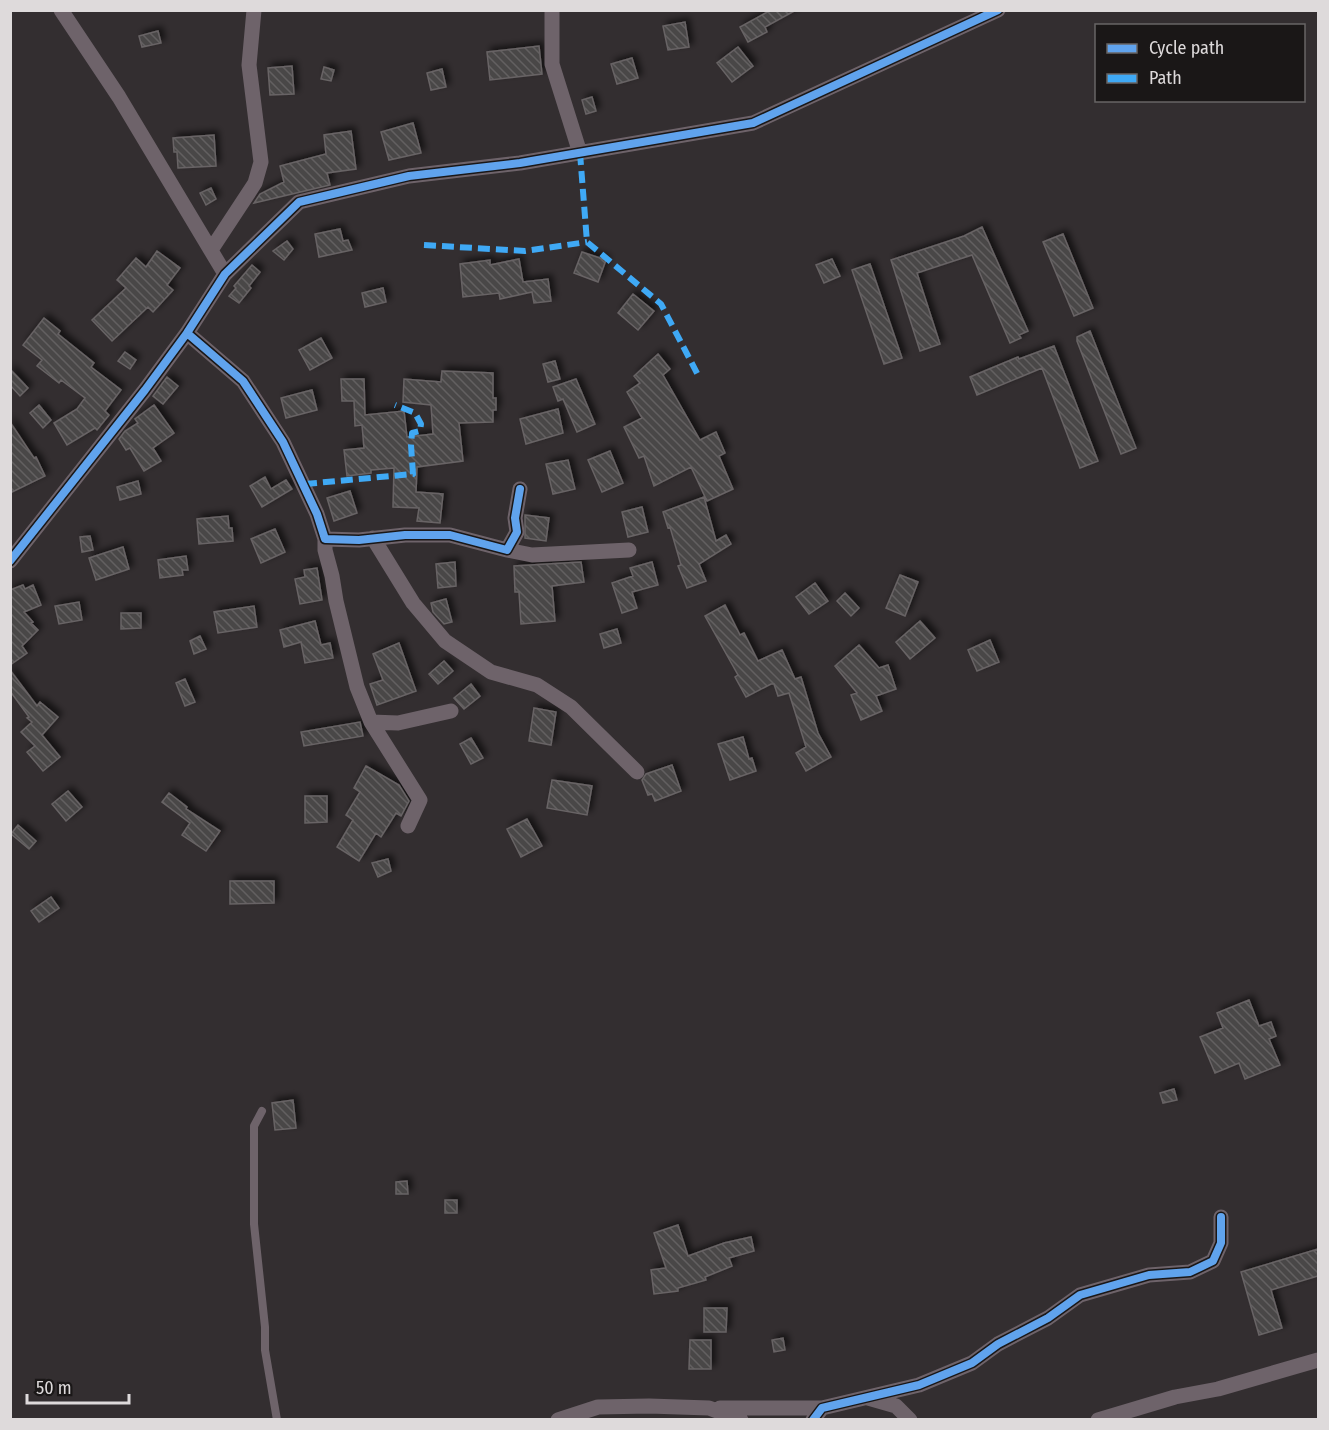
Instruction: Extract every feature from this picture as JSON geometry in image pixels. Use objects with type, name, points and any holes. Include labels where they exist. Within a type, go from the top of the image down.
[{"type":"street","points":[[60,10],[119,97],[225,274]]},
{"type":"street","points":[[211,250],[255,183],[261,162],[249,64],[254,10]]},
{"type":"street","points":[[552,10],[552,64],[580,153]]},
{"type":"street","points":[[10,561],[145,390],[187,333],[225,274],[298,202],[409,176],[580,153],[753,123],[998,10]]},
{"type":"street","points":[[187,333],[243,381],[282,442],[317,514],[325,539],[325,550],[336,602],[357,687],[371,722],[420,800],[408,826]]},
{"type":"street","points":[[507,550],[517,532],[515,511],[520,489]]},
{"type":"street","points":[[325,539],[359,540],[405,535],[450,536],[532,555],[629,550]]},
{"type":"street","points":[[373,538],[413,603],[445,641],[491,672],[537,685],[572,707],[637,772]]},
{"type":"street","points":[[371,722],[398,723],[451,711]]},
{"type":"street","points":[[558,1419],[598,1407],[709,1408],[817,1414],[866,1398],[919,1385],[972,1363],[998,1344],[1048,1318],[1080,1295],[1149,1275],[1190,1272],[1213,1261],[1221,1243],[1221,1217]]},
{"type":"street","points":[[1098,1419],[1175,1397],[1218,1389],[1318,1360]]},
{"type":"street","points":[[866,1398],[896,1406],[910,1419]]},
{"type":"street","points":[[709,1408],[741,1419]]},
{"type":"lane","points":[[262,1111],[254,1126],[254,1224],[265,1327],[265,1350],[277,1419]]},
{"type":"building","points":[[771,10],[796,10],[765,27],[767,32],[748,42],[740,27]]},
{"type":"building","points":[[685,22],[689,47],[668,50],[663,26]]},
{"type":"building","points":[[158,31],[161,43],[142,47],[139,36]]},
{"type":"building","points":[[539,46],[542,74],[490,80],[487,52]]},
{"type":"building","points":[[738,47],[753,66],[732,82],[717,63]]},
{"type":"building","points":[[632,58],[638,78],[617,84],[611,64]]},
{"type":"building","points":[[292,66],[294,94],[270,95],[268,68]]},
{"type":"building","points":[[324,67],[334,70],[331,81],[321,79]]},
{"type":"building","points":[[442,69],[446,87],[431,90],[427,73]]},
{"type":"building","points":[[592,97],[596,111],[586,114],[582,100]]},
{"type":"building","points":[[413,123],[421,153],[389,160],[381,132]]},
{"type":"building","points":[[351,131],[356,169],[327,173],[330,185],[254,203],[260,194],[284,182],[280,166],[326,154],[324,135]]},
{"type":"building","points":[[214,135],[216,166],[178,168],[173,138]]},
{"type":"building","points":[[211,188],[216,199],[206,205],[200,193]]},
{"type":"building","points":[[982,227],[1028,331],[1019,335],[1021,338],[1010,343],[972,255],[917,273],[940,344],[920,351],[891,260],[964,236]]},
{"type":"building","points":[[340,229],[343,241],[348,240],[352,250],[319,257],[315,234]]},
{"type":"building","points":[[1063,234],[1093,308],[1074,316],[1043,242]]},
{"type":"building","points":[[287,241],[293,249],[284,260],[273,251]]},
{"type":"building","points":[[157,251],[180,268],[167,285],[173,290],[153,312],[148,307],[112,341],[92,320],[126,288],[117,280],[136,258],[146,267]]},
{"type":"building","points":[[582,252],[606,260],[598,282],[574,273]]},
{"type":"building","points":[[519,259],[523,282],[548,279],[551,301],[534,303],[532,292],[500,299],[499,293],[463,297],[460,264],[490,260],[490,265]]},
{"type":"building","points":[[832,259],[840,276],[824,283],[816,265]]},
{"type":"building","points":[[870,264],[902,358],[884,364],[852,270]]},
{"type":"building","points":[[252,265],[260,272],[239,303],[229,296],[236,288],[234,286]]},
{"type":"building","points":[[383,288],[386,302],[365,307],[362,293]]},
{"type":"building","points":[[633,294],[654,311],[638,330],[618,313]]},
{"type":"building","points":[[44,318],[60,331],[58,334],[94,363],[91,367],[121,390],[105,411],[109,415],[97,430],[95,428],[67,445],[54,423],[77,409],[85,398],[61,380],[59,383],[37,366],[42,360],[23,345]]},
{"type":"building","points":[[1090,331],[1136,448],[1121,454],[1077,341],[1077,337]]},
{"type":"building","points":[[321,338],[332,358],[310,370],[299,350]]},
{"type":"building","points":[[1054,346],[1098,461],[1080,468],[1042,368],[977,395],[970,377],[1018,357],[1019,359]]},
{"type":"building","points":[[125,352],[136,360],[130,369],[118,361]]},
{"type":"building","points":[[658,354],[670,369],[663,375],[700,440],[716,432],[725,453],[719,456],[733,489],[707,501],[691,467],[654,486],[644,456],[639,458],[624,427],[642,418],[627,392],[640,383],[634,376]]},
{"type":"building","points":[[555,361],[560,379],[548,382],[543,364]]},
{"type":"building","points":[[10,369],[28,388],[20,396],[10,385]]},
{"type":"building","points":[[442,371],[493,373],[493,398],[496,398],[496,410],[493,410],[493,422],[459,423],[463,461],[417,467],[416,492],[443,494],[440,523],[417,521],[419,508],[393,507],[394,468],[371,470],[371,473],[347,476],[344,450],[364,448],[362,425],[355,426],[354,401],[342,401],[341,379],[364,379],[365,415],[404,411],[407,437],[433,434],[431,405],[403,402],[404,379],[441,382]]},
{"type":"building","points":[[167,377],[178,386],[163,404],[153,396]]},
{"type":"building","points":[[576,379],[595,424],[577,432],[563,399],[558,401],[553,387]]},
{"type":"building","points":[[312,390],[317,410],[286,418],[281,398]]},
{"type":"building","points":[[39,405],[51,420],[43,428],[30,413]]},
{"type":"building","points":[[154,405],[174,433],[153,448],[161,461],[144,471],[130,448],[126,450],[119,439],[125,431],[138,423],[135,419]]},
{"type":"building","points":[[558,409],[563,433],[526,444],[520,419]]},
{"type":"building","points":[[10,422],[34,458],[36,457],[45,476],[10,493]]},
{"type":"building","points":[[610,451],[623,483],[602,492],[588,460]]},
{"type":"building","points":[[568,460],[575,489],[553,494],[546,464]]},
{"type":"building","points":[[265,477],[271,489],[286,480],[292,489],[262,507],[250,486]]},
{"type":"building","points":[[138,481],[141,494],[120,500],[117,487]]},
{"type":"building","points":[[350,491],[357,513],[334,521],[327,498]]},
{"type":"building","points":[[704,497],[716,541],[726,535],[731,544],[699,564],[706,581],[687,588],[678,566],[681,565],[670,527],[668,528],[663,512]]},
{"type":"building","points":[[642,507],[648,532],[628,537],[622,512]]},
{"type":"building","points":[[525,515],[549,518],[546,541],[525,538]]},
{"type":"building","points":[[228,516],[233,541],[199,544],[197,519]]},
{"type":"building","points":[[275,529],[285,552],[261,563],[251,539]]},
{"type":"building","points":[[90,536],[93,550],[82,552],[80,537]]},
{"type":"building","points":[[123,547],[129,569],[96,580],[89,558]]},
{"type":"building","points":[[186,556],[188,570],[182,570],[183,575],[160,578],[158,560]]},
{"type":"building","points":[[455,562],[456,586],[438,588],[436,564]]},
{"type":"building","points":[[581,562],[584,582],[552,586],[555,621],[521,624],[519,592],[515,592],[514,566]]},
{"type":"building","points":[[652,562],[658,585],[632,592],[637,608],[622,613],[612,583],[633,576],[630,568]]},
{"type":"building","points":[[317,568],[322,600],[300,604],[295,579],[305,577],[304,570]]},
{"type":"building","points":[[900,575],[918,582],[905,616],[886,608]]},
{"type":"building","points":[[815,583],[828,601],[809,614],[796,597]]},
{"type":"building","points":[[23,585],[25,589],[33,585],[41,605],[24,612],[38,630],[22,646],[27,653],[10,665],[10,590]]},
{"type":"building","points":[[845,593],[859,608],[851,616],[837,601]]},
{"type":"building","points":[[446,599],[452,622],[444,624],[433,612],[431,603]]},
{"type":"building","points":[[79,602],[82,620],[59,624],[55,606]]},
{"type":"building","points":[[725,605],[740,635],[744,633],[758,661],[782,650],[795,679],[801,677],[818,733],[831,757],[806,771],[796,753],[806,747],[789,693],[778,696],[774,684],[771,684],[746,697],[735,677],[738,675],[705,616]]},
{"type":"building","points":[[254,606],[257,627],[218,633],[214,612]]},
{"type":"building","points":[[121,613],[141,613],[141,628],[121,629]]},
{"type":"building","points":[[315,621],[321,645],[330,643],[333,658],[305,663],[301,642],[284,647],[280,630]]},
{"type":"building","points":[[920,621],[935,638],[910,659],[896,642]]},
{"type":"building","points":[[617,629],[621,643],[604,648],[600,634]]},
{"type":"building","points":[[200,636],[206,649],[194,654],[190,641]]},
{"type":"building","points":[[990,640],[999,662],[977,671],[968,650]]},
{"type":"building","points":[[399,643],[416,691],[377,705],[370,684],[383,680],[373,654]]},
{"type":"building","points":[[859,645],[879,668],[888,665],[896,689],[876,696],[882,711],[861,720],[851,695],[857,693],[835,666]]},
{"type":"building","points":[[444,661],[453,671],[438,684],[429,674]]},
{"type":"building","points":[[10,670],[37,706],[40,702],[58,717],[42,735],[60,757],[43,771],[27,752],[35,746],[21,732],[32,722],[10,691]]},
{"type":"building","points":[[185,679],[195,702],[185,706],[176,683]]},
{"type":"building","points":[[471,684],[480,696],[464,709],[454,698]]},
{"type":"building","points":[[534,708],[556,712],[551,745],[529,741]]},
{"type":"building","points":[[360,722],[363,736],[304,746],[301,732]]},
{"type":"building","points":[[743,737],[749,759],[752,758],[756,771],[730,780],[718,744]]},
{"type":"building","points":[[471,738],[483,758],[471,764],[460,744]]},
{"type":"building","points":[[672,765],[681,791],[655,801],[652,794],[648,795],[642,780],[646,774]]},
{"type":"building","points":[[366,766],[399,785],[409,801],[401,816],[396,813],[381,837],[376,833],[359,861],[337,847],[353,820],[346,815],[360,792],[354,788]]},
{"type":"building","points":[[552,780],[592,786],[587,815],[547,808]]},
{"type":"building","points":[[68,791],[82,807],[66,821],[52,804]]},
{"type":"building","points":[[169,793],[187,807],[186,809],[220,831],[206,851],[182,835],[190,823],[162,802]]},
{"type":"building","points":[[305,796],[327,796],[327,822],[305,823]]},
{"type":"building","points":[[527,819],[542,846],[521,857],[507,829]]},
{"type":"building","points":[[18,825],[36,841],[29,849],[11,834]]},
{"type":"building","points":[[388,859],[391,871],[378,877],[372,863]]},
{"type":"building","points":[[230,881],[274,881],[274,903],[230,904]]},
{"type":"building","points":[[51,897],[59,908],[39,922],[31,911]]},
{"type":"building","points":[[1249,1000],[1259,1026],[1271,1022],[1276,1036],[1269,1039],[1280,1065],[1245,1079],[1239,1063],[1215,1073],[1200,1037],[1223,1028],[1217,1013]]},
{"type":"building","points":[[1174,1089],[1177,1100],[1163,1103],[1160,1093]]},
{"type":"building","points":[[293,1100],[296,1128],[275,1130],[272,1103]]},
{"type":"building","points":[[407,1181],[408,1194],[396,1194],[396,1182]]},
{"type":"building","points":[[445,1200],[457,1200],[457,1213],[445,1213]]},
{"type":"building","points":[[678,1225],[688,1256],[724,1243],[751,1237],[754,1251],[729,1258],[732,1266],[705,1277],[706,1280],[678,1288],[678,1291],[654,1294],[651,1270],[666,1268],[654,1233]]},
{"type":"building","points":[[1318,1249],[1318,1276],[1271,1290],[1282,1328],[1259,1335],[1241,1272]]},
{"type":"building","points":[[704,1308],[727,1308],[726,1332],[704,1332]]},
{"type":"building","points":[[783,1338],[785,1350],[774,1352],[772,1340]]},
{"type":"building","points":[[690,1340],[711,1340],[711,1369],[689,1369]]},
{"type":"marked path","points":[[580,153],[587,242],[661,304],[698,375]]},
{"type":"marked path","points":[[424,245],[525,251],[587,242]]},
{"type":"marked path","points":[[305,484],[413,474],[412,433],[420,431],[421,424],[415,413],[395,405]]},
{"type":"cycle path","points":[[10,561],[145,390],[187,333],[225,274],[299,202],[409,176],[520,163],[753,123],[998,10]]},
{"type":"cycle path","points":[[187,333],[243,381],[283,442],[317,514],[325,539],[359,540],[405,535],[450,535],[507,550],[517,532],[515,518],[520,489]]},
{"type":"cycle path","points":[[813,1420],[822,1408],[919,1385],[972,1363],[998,1344],[1048,1318],[1080,1295],[1149,1275],[1190,1272],[1213,1261],[1221,1243],[1221,1217]]}]
